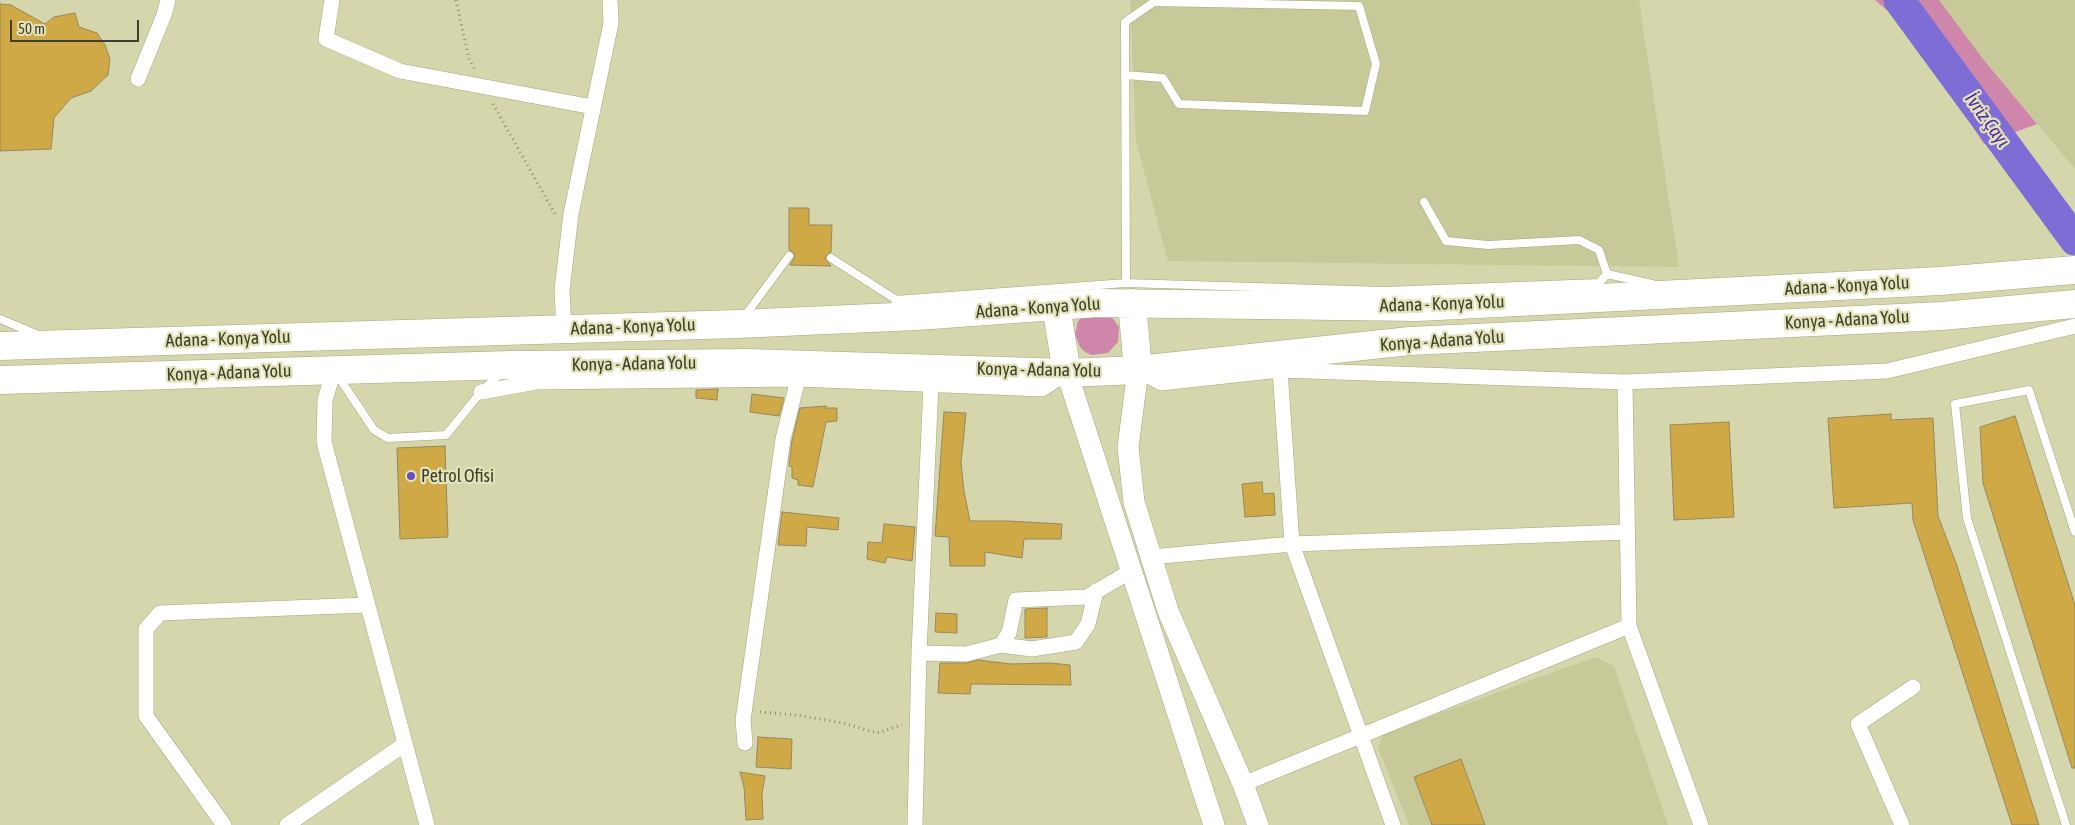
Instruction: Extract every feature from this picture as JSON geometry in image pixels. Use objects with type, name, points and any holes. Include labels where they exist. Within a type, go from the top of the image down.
[{"type":"highway","name":"Adana - Konya Yolu","points":[[0,346],[738,324],[917,316],[1098,303],[1129,293],[1418,307],[1940,281],[2070,270]]},
{"type":"highway","points":[[1129,293],[1138,370]]},
{"type":"highway","name":"Konya - Adana Yolu","points":[[0,380],[510,365],[748,363],[1067,373],[1138,370],[1410,341],[1942,316],[2075,304]]},
{"type":"highway","points":[[1056,306],[1067,373]]},
{"type":"main road","points":[[1138,370],[1128,447],[1134,502],[1168,611],[1243,784],[1258,825]]},
{"type":"main road","points":[[1067,373],[1214,825]]},
{"type":"street","points":[[138,79],[168,0]]},
{"type":"street","points":[[332,0],[326,39],[400,71],[593,107]]},
{"type":"street","points":[[610,0],[611,23]]},
{"type":"street","points":[[564,329],[562,290],[571,214],[611,23],[620,0]]},
{"type":"street","points":[[1138,370],[1161,383],[1280,370],[1625,382],[1887,371],[2075,326]]},
{"type":"street","points":[[334,370],[325,400],[324,442],[427,825]]},
{"type":"street","points":[[1280,370],[1292,544],[1394,825]]},
{"type":"street","points":[[481,392],[536,382],[798,379],[1042,389],[1067,373]]},
{"type":"street","points":[[745,743],[744,711],[783,439],[798,379]]},
{"type":"street","points":[[1625,382],[1629,626],[1701,825]]},
{"type":"street","points":[[915,825],[931,384]]},
{"type":"street","points":[[1151,557],[1292,544],[1627,532]]},
{"type":"street","points":[[1001,645],[1009,633],[1016,600],[1087,597],[1131,571]]},
{"type":"street","points":[[920,653],[966,654],[1001,645],[1032,649],[1076,642],[1088,624],[1096,591]]},
{"type":"street","points":[[224,825],[146,716],[146,629],[160,613],[367,605]]},
{"type":"street","points":[[1243,784],[1629,626]]},
{"type":"street","points":[[1902,825],[1858,724],[1913,687]]},
{"type":"street","points":[[287,825],[405,744]]},
{"type":"lane","points":[[1125,75],[1163,78],[1179,104],[1366,111],[1376,64],[1359,6],[1154,2],[1125,22],[1125,75],[1129,293]]},
{"type":"lane","points":[[1424,202],[1446,241],[1488,245],[1579,240],[1599,250],[1607,274]]},
{"type":"lane","points":[[738,324],[788,256]]},
{"type":"lane","points":[[831,258],[917,316]]},
{"type":"lane","points":[[895,300],[1129,293],[1384,291],[1599,283],[1607,274]]},
{"type":"lane","points":[[1607,274],[1692,293]]},
{"type":"lane","points":[[0,319],[61,344]]},
{"type":"lane","points":[[334,370],[374,430],[388,438],[446,435],[481,392],[510,365]]},
{"type":"lane","points":[[2066,825],[1967,518],[1955,404],[2030,390],[2075,532]]},
{"type":"path","points":[[456,0],[469,59],[568,239]]},
{"type":"path","points":[[744,711],[796,715],[843,723],[877,733],[918,720]]},
{"type":"shaded area","points":[[1130,0],[1639,0],[1679,267],[1168,261],[1136,141]]},
{"type":"shaded area","points":[[1875,0],[1939,0],[1983,59],[2037,124],[1984,144],[1911,31]]},
{"type":"shaded area","points":[[1939,0],[2075,0],[2075,169],[1983,59]]},
{"type":"shaded area","points":[[1110,315],[1119,327],[1118,342],[1108,353],[1092,355],[1085,352],[1080,347],[1075,334],[1078,321],[1083,316]]},
{"type":"shaded area","points":[[1595,657],[1614,666],[1668,825],[1409,825],[1378,748],[1383,734]]},
{"type":"building","points":[[0,4],[11,5],[45,24],[54,17],[75,13],[79,27],[97,33],[105,45],[110,59],[108,75],[91,91],[71,98],[54,118],[51,149],[0,151]]},
{"type":"building","points":[[789,208],[809,208],[809,225],[832,225],[831,252],[825,258],[831,266],[790,265],[795,256],[789,250]]},
{"type":"building","points":[[718,389],[717,400],[696,398],[696,390]]},
{"type":"building","points":[[752,394],[784,398],[779,416],[750,412]]},
{"type":"building","points":[[826,406],[826,408],[837,408],[837,421],[826,422],[813,487],[798,485],[798,480],[792,478],[792,467],[789,466],[792,441],[800,408]]},
{"type":"building","points":[[944,412],[966,413],[961,463],[970,521],[1062,524],[1061,539],[1024,539],[1022,558],[985,552],[985,566],[950,566],[949,537],[935,536]]},
{"type":"building","points":[[1891,414],[1891,420],[1933,418],[1938,516],[1956,563],[2039,825],[2012,825],[1913,520],[1912,503],[1834,508],[1828,418]]},
{"type":"building","points":[[2015,416],[2075,605],[2075,768],[2072,768],[1983,483],[1980,427]]},
{"type":"building","points":[[1729,422],[1734,517],[1674,520],[1670,425]]},
{"type":"building","points":[[445,446],[448,537],[400,539],[397,448]]},
{"type":"building","points":[[1262,482],[1263,494],[1274,493],[1275,515],[1245,517],[1242,484]]},
{"type":"building","points":[[782,512],[839,518],[838,530],[807,527],[806,546],[778,545]]},
{"type":"building","points":[[884,524],[915,527],[912,561],[887,557],[885,563],[867,559],[868,542],[882,543]]},
{"type":"building","points":[[1047,608],[1047,637],[1025,638],[1025,609]]},
{"type":"building","points":[[936,613],[957,614],[957,633],[935,632]]},
{"type":"building","points":[[978,660],[1011,664],[1050,663],[1070,665],[1071,685],[971,684],[970,694],[938,693],[940,663],[966,663]]},
{"type":"building","points":[[758,737],[792,739],[791,769],[756,767]]},
{"type":"building","points":[[1461,759],[1485,825],[1432,825],[1414,777]]},
{"type":"building","points":[[740,772],[765,776],[762,794],[763,819],[746,820],[744,787]]},
{"type":"waterway","name":"İvriz Çayı","points":[[1899,0],[2075,240]]},
{"type":"place","name":"Petrol Ofisi","points":[[411,476]]}]
